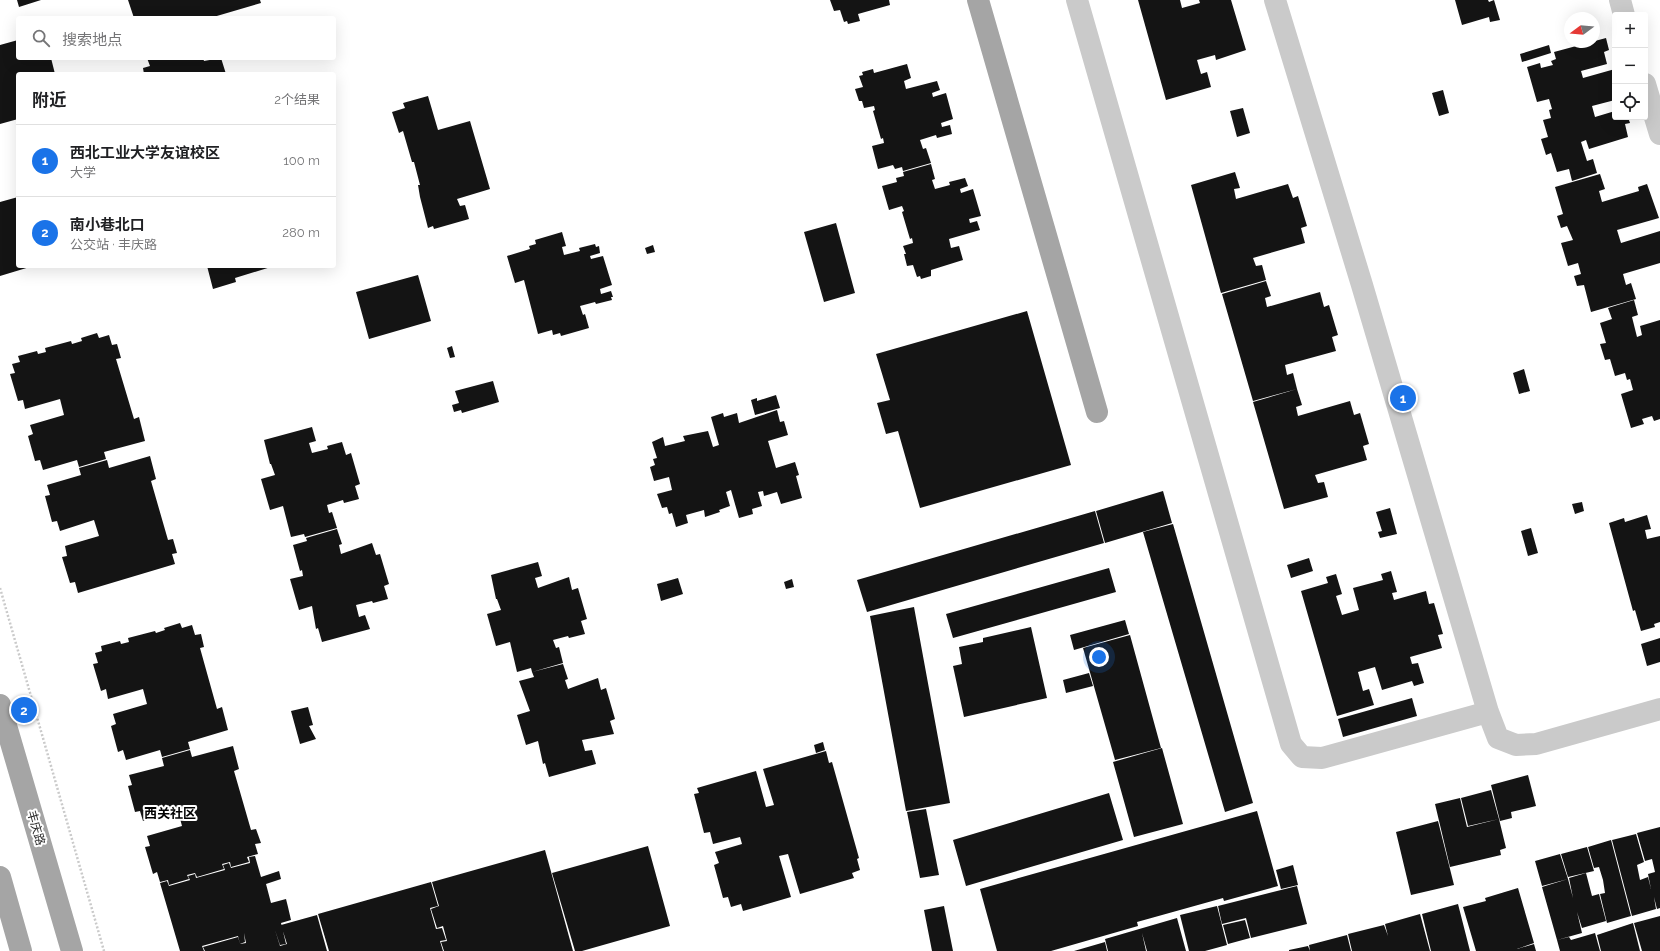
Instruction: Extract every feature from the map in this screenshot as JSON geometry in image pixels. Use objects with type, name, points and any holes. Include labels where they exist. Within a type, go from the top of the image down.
[{"type":"main road","points":[[978,0],[1097,412]]},
{"type":"main road","name":"丰庆路","points":[[0,706],[72,951]]},
{"type":"main road","points":[[0,877],[21,951]]},
{"type":"street","points":[[1077,0],[1291,744],[1302,757],[1322,758],[1488,712]]},
{"type":"street","points":[[1274,0],[1362,285],[1488,712],[1498,738],[1516,745],[1536,744],[1660,709]]},
{"type":"street","points":[[1620,0],[1623,12]]},
{"type":"street","points":[[1648,94],[1660,134]]},
{"type":"path","points":[[0,588],[104,951]]},
{"type":"building","points":[[17,0],[41,0],[19,7]]},
{"type":"building","points":[[128,0],[260,0],[261,3],[217,16],[133,16]]},
{"type":"building","points":[[830,0],[889,0],[890,5],[858,14],[860,21],[848,24],[847,21],[844,22],[840,10],[834,11]]},
{"type":"building","points":[[1138,0],[1180,0],[1182,8],[1200,3],[1199,0],[1231,0],[1246,50],[1216,60],[1215,55],[1197,60],[1201,74],[1207,72],[1211,87],[1166,100]]},
{"type":"building","points":[[1455,0],[1488,0],[1489,2],[1494,0],[1500,20],[1490,22],[1489,17],[1462,25]]},
{"type":"building","points":[[1606,38],[1609,50],[1604,52],[1607,64],[1581,71],[1583,78],[1612,70],[1612,101],[1592,106],[1595,117],[1612,112],[1612,120],[1629,120],[1630,123],[1625,124],[1628,137],[1589,149],[1586,140],[1581,142],[1587,161],[1593,159],[1597,173],[1572,181],[1569,169],[1557,172],[1551,153],[1546,155],[1541,139],[1548,137],[1543,120],[1551,118],[1549,110],[1552,109],[1549,99],[1537,102],[1527,67],[1540,63],[1541,68],[1553,65],[1551,61],[1556,59],[1554,52],[1569,48],[1600,48],[1600,40]]},
{"type":"building","points":[[16,41],[16,60],[52,60],[54,72],[16,72],[16,120],[0,124],[0,45]]},
{"type":"building","points":[[1549,45],[1551,53],[1522,62],[1520,54]]},
{"type":"building","points":[[148,60],[222,60],[225,72],[144,72],[143,68],[150,66]]},
{"type":"building","points":[[907,64],[911,78],[904,81],[906,89],[937,81],[940,90],[932,93],[933,97],[946,93],[953,119],[941,123],[942,127],[950,125],[952,134],[937,138],[936,135],[920,140],[923,149],[926,148],[931,163],[903,171],[902,167],[895,169],[893,165],[878,169],[872,146],[884,143],[883,138],[881,139],[873,111],[875,110],[874,106],[864,108],[862,101],[859,101],[855,89],[863,87],[859,76],[863,75],[862,72],[873,69],[874,73]]},
{"type":"building","points":[[1443,90],[1449,113],[1439,116],[1432,93]]},
{"type":"building","points":[[428,96],[438,130],[470,121],[490,189],[457,199],[460,206],[465,205],[469,219],[434,229],[433,226],[428,228],[420,197],[418,185],[420,185],[414,162],[412,162],[403,131],[399,133],[392,112],[405,108],[403,103]]},
{"type":"building","points":[[1243,108],[1250,133],[1237,137],[1230,111]]},
{"type":"building","points":[[931,164],[935,179],[932,180],[935,189],[950,185],[949,182],[965,178],[968,186],[960,189],[961,193],[973,189],[981,216],[969,219],[970,223],[977,221],[980,230],[949,239],[951,248],[959,246],[963,260],[931,270],[931,276],[921,279],[920,276],[917,277],[913,265],[907,266],[904,254],[906,254],[903,246],[913,243],[912,238],[910,239],[902,212],[904,211],[902,206],[889,210],[882,186],[897,182],[896,178],[904,176],[903,172]]},
{"type":"building","points":[[1235,172],[1240,188],[1234,189],[1236,199],[1288,184],[1293,198],[1298,196],[1307,226],[1301,228],[1305,243],[1253,258],[1256,266],[1262,265],[1266,280],[1221,293],[1191,185]]},
{"type":"building","points":[[1600,174],[1605,189],[1599,191],[1602,202],[1639,191],[1638,187],[1647,184],[1659,218],[1617,230],[1621,243],[1660,231],[1660,263],[1623,274],[1626,285],[1631,283],[1636,299],[1591,312],[1584,285],[1577,286],[1574,276],[1581,274],[1578,263],[1568,266],[1561,243],[1573,240],[1567,226],[1561,228],[1557,216],[1563,214],[1555,187]]},
{"type":"building","points":[[16,198],[16,268],[26,268],[0,276],[0,202]]},
{"type":"building","points":[[836,223],[855,293],[824,302],[804,232]]},
{"type":"building","points":[[562,232],[566,246],[562,247],[564,255],[580,251],[579,248],[595,244],[596,247],[599,246],[600,253],[590,256],[591,259],[603,256],[612,285],[600,289],[601,294],[611,291],[613,297],[611,297],[612,300],[580,306],[583,315],[585,314],[589,328],[561,336],[560,333],[553,335],[552,330],[538,334],[524,280],[515,283],[507,256],[530,249],[529,246],[536,244],[535,240]]},
{"type":"building","points":[[653,245],[655,252],[647,254],[645,248]]},
{"type":"building","points":[[208,268],[268,268],[235,278],[236,282],[213,289]]},
{"type":"building","points":[[418,275],[431,321],[369,339],[356,292]]},
{"type":"building","points":[[1266,281],[1271,296],[1265,298],[1267,307],[1320,292],[1324,307],[1329,305],[1338,335],[1332,337],[1336,351],[1285,365],[1287,375],[1293,373],[1297,389],[1253,401],[1222,294]]},
{"type":"building","points":[[1634,300],[1638,315],[1632,317],[1637,337],[1642,335],[1640,326],[1660,320],[1660,419],[1654,421],[1652,416],[1642,419],[1644,424],[1631,428],[1621,394],[1633,390],[1630,379],[1627,380],[1625,373],[1615,376],[1610,359],[1605,360],[1600,344],[1606,343],[1600,323],[1612,319],[1608,308]]},
{"type":"building","points":[[1027,311],[1071,465],[920,508],[898,431],[886,434],[877,403],[890,400],[876,354]]},
{"type":"building","points":[[97,333],[99,338],[109,335],[112,345],[117,344],[121,358],[116,359],[134,419],[139,417],[145,441],[104,452],[106,459],[79,467],[77,460],[43,470],[40,460],[35,461],[28,436],[33,434],[30,425],[64,415],[60,399],[25,409],[23,400],[18,401],[10,374],[15,373],[12,364],[20,362],[18,356],[37,351],[38,354],[46,352],[45,348],[71,341],[72,344],[82,341],[81,338]]},
{"type":"building","points":[[452,346],[455,357],[450,358],[447,348]]},
{"type":"building","points":[[1524,369],[1530,391],[1519,394],[1513,373]]},
{"type":"building","points":[[493,381],[499,402],[462,413],[461,410],[454,412],[452,405],[459,403],[455,391]]},
{"type":"building","points":[[1297,389],[1302,405],[1296,407],[1298,416],[1350,401],[1354,415],[1360,413],[1369,444],[1363,446],[1367,460],[1315,475],[1318,483],[1324,482],[1328,497],[1284,509],[1253,402]]},
{"type":"building","points":[[776,395],[780,408],[755,415],[751,400],[757,398],[757,401]]},
{"type":"building","points":[[777,410],[780,422],[784,421],[788,435],[768,441],[776,468],[795,462],[799,475],[796,476],[802,498],[781,504],[777,492],[764,496],[763,491],[758,492],[762,506],[752,509],[753,514],[739,518],[731,490],[726,492],[730,506],[719,510],[720,512],[705,517],[704,510],[686,515],[688,523],[676,527],[672,513],[669,514],[667,507],[662,508],[657,494],[672,490],[669,477],[654,481],[650,467],[655,465],[653,459],[657,458],[652,442],[663,437],[665,446],[685,441],[683,436],[708,431],[713,447],[719,445],[711,417],[723,413],[724,417],[737,413],[739,423]]},
{"type":"building","points":[[312,427],[316,441],[309,443],[312,453],[328,449],[327,446],[342,442],[346,455],[351,453],[360,484],[355,486],[359,499],[344,503],[343,500],[327,505],[329,513],[332,512],[337,528],[305,537],[304,534],[291,537],[283,506],[270,510],[261,479],[275,475],[270,464],[264,440]]},
{"type":"building","points":[[150,456],[156,479],[151,481],[168,540],[173,539],[177,553],[172,554],[175,564],[78,593],[75,582],[70,583],[62,557],[67,556],[65,546],[99,536],[94,520],[60,531],[57,521],[52,522],[45,496],[50,495],[47,485],[81,475],[79,468],[107,460],[109,468]]},
{"type":"building","points":[[1163,491],[1172,523],[1105,543],[1096,511]]},
{"type":"building","points":[[1582,502],[1584,511],[1575,514],[1572,504]]},
{"type":"building","points":[[1390,508],[1397,534],[1380,538],[1378,532],[1382,531],[1376,512]]},
{"type":"building","points":[[1095,511],[1104,543],[867,612],[857,580]]},
{"type":"building","points":[[1647,515],[1651,529],[1645,530],[1647,539],[1660,536],[1660,622],[1654,624],[1655,627],[1641,631],[1635,610],[1633,611],[1609,523],[1624,518],[1625,522]]},
{"type":"building","points":[[1173,524],[1253,803],[1225,812],[1143,532]]},
{"type":"building","points":[[1531,528],[1538,553],[1528,556],[1521,531]]},
{"type":"building","points":[[337,529],[342,544],[339,545],[341,554],[372,543],[376,555],[380,554],[389,584],[384,586],[388,599],[356,605],[359,617],[365,615],[370,629],[322,642],[318,628],[316,629],[312,606],[299,610],[290,579],[303,576],[302,570],[300,571],[293,545],[307,541],[306,538]]},
{"type":"building","points":[[1309,558],[1313,571],[1291,578],[1287,565]]},
{"type":"building","points":[[538,562],[542,576],[535,578],[538,588],[569,577],[572,590],[578,588],[587,619],[581,621],[585,634],[553,640],[556,648],[559,647],[563,663],[532,672],[531,668],[517,672],[510,642],[496,646],[487,614],[501,610],[496,599],[491,575]]},
{"type":"building","points":[[1109,568],[1116,592],[953,638],[946,614]]},
{"type":"building","points":[[1391,571],[1397,592],[1392,593],[1394,600],[1426,591],[1429,604],[1434,603],[1443,634],[1438,635],[1442,648],[1410,657],[1412,664],[1418,663],[1424,683],[1414,686],[1412,681],[1382,690],[1375,667],[1358,672],[1363,691],[1369,689],[1374,705],[1337,716],[1301,591],[1328,583],[1326,577],[1336,574],[1342,594],[1336,596],[1342,615],[1359,610],[1353,588],[1383,580],[1381,574]]},
{"type":"building","points":[[678,578],[683,594],[661,601],[657,584]]},
{"type":"building","points":[[792,579],[794,587],[786,589],[784,582]]},
{"type":"building","points":[[914,607],[950,803],[906,811],[870,616]]},
{"type":"building","points":[[1125,620],[1129,634],[1074,650],[1070,635]]},
{"type":"building","points":[[180,623],[182,628],[192,625],[195,635],[201,634],[204,647],[200,648],[217,709],[222,707],[228,730],[188,742],[190,749],[162,757],[160,750],[126,760],[123,750],[118,752],[111,726],[116,724],[113,714],[147,704],[143,689],[108,699],[106,689],[101,691],[93,664],[98,663],[95,653],[102,651],[101,646],[120,641],[121,644],[129,642],[128,638],[155,631],[156,633],[165,630],[164,628]]},
{"type":"building","points":[[1031,627],[1047,698],[964,717],[953,666],[962,664],[959,647],[983,642],[983,638]]},
{"type":"building","points":[[1130,635],[1161,748],[1115,760],[1083,648]]},
{"type":"building","points":[[1660,638],[1660,662],[1647,666],[1641,644]]},
{"type":"building","points":[[563,664],[568,679],[565,680],[568,689],[598,678],[601,690],[606,688],[615,719],[610,721],[614,734],[582,740],[585,751],[592,750],[596,764],[549,777],[545,763],[543,764],[538,741],[526,745],[517,715],[530,711],[519,681],[534,677],[532,672]]},
{"type":"building","points":[[1089,673],[1093,686],[1066,693],[1063,680]]},
{"type":"building","points":[[1412,698],[1417,716],[1343,737],[1338,719]]},
{"type":"building","points":[[308,707],[313,725],[309,726],[316,739],[300,744],[291,711]]},
{"type":"building","points":[[823,742],[825,750],[816,753],[814,745]]},
{"type":"building","points":[[233,746],[239,769],[234,771],[251,830],[256,829],[261,843],[255,844],[258,854],[247,857],[249,862],[231,867],[230,862],[222,864],[224,869],[197,877],[195,873],[187,875],[189,879],[169,885],[168,880],[160,882],[157,872],[153,874],[145,847],[150,846],[147,836],[182,826],[178,811],[143,821],[140,811],[135,812],[128,786],[132,785],[129,775],[164,766],[162,758],[190,750],[192,757]]},
{"type":"building","points":[[1162,748],[1183,824],[1134,837],[1113,762]]},
{"type":"building","points":[[826,751],[829,763],[832,762],[859,858],[857,859],[860,870],[852,873],[854,878],[800,894],[788,854],[779,856],[791,897],[743,911],[741,904],[731,907],[728,897],[723,898],[714,865],[719,863],[715,852],[742,844],[740,837],[713,844],[710,832],[704,833],[694,794],[699,793],[697,788],[756,771],[766,807],[774,805],[763,769]]},
{"type":"building","points":[[1528,775],[1536,806],[1511,812],[1512,818],[1500,821],[1491,785]]},
{"type":"building","points":[[1491,790],[1499,819],[1468,826],[1461,798]]},
{"type":"building","points":[[1109,793],[1123,840],[966,886],[953,840]]},
{"type":"building","points":[[1460,798],[1467,827],[1499,819],[1506,848],[1500,850],[1501,855],[1450,867],[1435,804]]},
{"type":"building","points":[[926,809],[939,875],[920,878],[907,812]]},
{"type":"building","points":[[1257,811],[1278,886],[1224,901],[1223,898],[1137,922],[1138,926],[1051,951],[997,951],[980,889]]},
{"type":"building","points":[[1438,821],[1454,885],[1411,895],[1396,832]]},
{"type":"building","points":[[1660,827],[1660,908],[1657,909],[1654,897],[1656,909],[1632,916],[1612,840],[1636,834],[1644,862],[1637,865],[1640,880],[1648,877],[1651,889],[1648,874],[1655,872],[1652,859],[1645,861],[1637,833]]},
{"type":"building","points":[[1611,840],[1631,916],[1607,923],[1600,894],[1605,893],[1603,880],[1599,867],[1594,868],[1588,847]]},
{"type":"building","points":[[648,846],[670,926],[582,951],[575,951],[552,873]]},
{"type":"building","points":[[1587,847],[1594,871],[1568,877],[1561,854]]},
{"type":"building","points":[[545,850],[573,951],[444,951],[441,942],[447,941],[443,926],[437,928],[431,909],[439,906],[432,882]]},
{"type":"building","points":[[1560,854],[1568,879],[1542,886],[1535,861]]},
{"type":"building","points":[[255,856],[261,877],[279,871],[281,879],[266,884],[271,903],[286,899],[291,920],[281,923],[281,925],[317,915],[327,951],[205,951],[203,947],[238,937],[240,944],[238,936],[202,946],[204,951],[180,951],[160,883],[167,881],[169,886],[190,880],[188,876],[195,874],[196,878],[225,870],[223,865],[229,863],[231,868],[250,863],[249,857]],"holes":[[[275,930],[280,945],[286,944],[283,931],[287,944],[280,946]]]},
{"type":"building","points":[[1293,865],[1298,885],[1281,889],[1276,870]]},
{"type":"building","points":[[1586,873],[1592,896],[1599,894],[1606,921],[1582,928],[1577,912],[1582,933],[1557,940],[1542,887],[1568,879],[1573,898],[1569,878]]},
{"type":"building","points":[[431,882],[438,906],[430,908],[436,929],[442,928],[446,940],[440,941],[443,951],[329,951],[318,914]]},
{"type":"building","points":[[1297,886],[1307,924],[1251,938],[1246,918],[1222,924],[1218,906]]},
{"type":"building","points":[[1518,888],[1534,943],[1517,949],[1534,944],[1536,951],[1476,951],[1463,907],[1486,901],[1485,898]]},
{"type":"building","points":[[1458,904],[1470,951],[1431,951],[1422,914]]},
{"type":"building","points":[[944,906],[953,951],[932,951],[924,910]]},
{"type":"building","points":[[1217,906],[1227,945],[1205,951],[1189,951],[1180,915]]},
{"type":"building","points":[[1420,914],[1430,951],[1352,951],[1348,934],[1384,925],[1388,936],[1385,924]]},
{"type":"building","points":[[1660,916],[1660,951],[1642,951],[1634,923]]},
{"type":"building","points":[[1177,918],[1186,951],[1147,951],[1142,933],[1146,951],[1108,951],[1105,939]]},
{"type":"building","points":[[1245,920],[1250,938],[1228,944],[1223,925]]},
{"type":"building","points":[[1633,923],[1640,951],[1601,951],[1597,935]]},
{"type":"building","points":[[1595,933],[1600,951],[1560,951],[1557,940],[1569,937],[1571,940]]},
{"type":"building","points":[[1347,935],[1351,951],[1310,951],[1309,945]]},
{"type":"building","points":[[1105,942],[1107,951],[1074,951]]},
{"type":"building","points":[[1308,946],[1310,951],[1289,951],[1289,950]]},
{"type":"place","name":"西北工业大学友谊校区","points":[[1403,398]]},
{"type":"place","name":"南小巷北口","points":[[24,710]]},
{"type":"district","name":"西关社区","points":[[170,813]]}]
